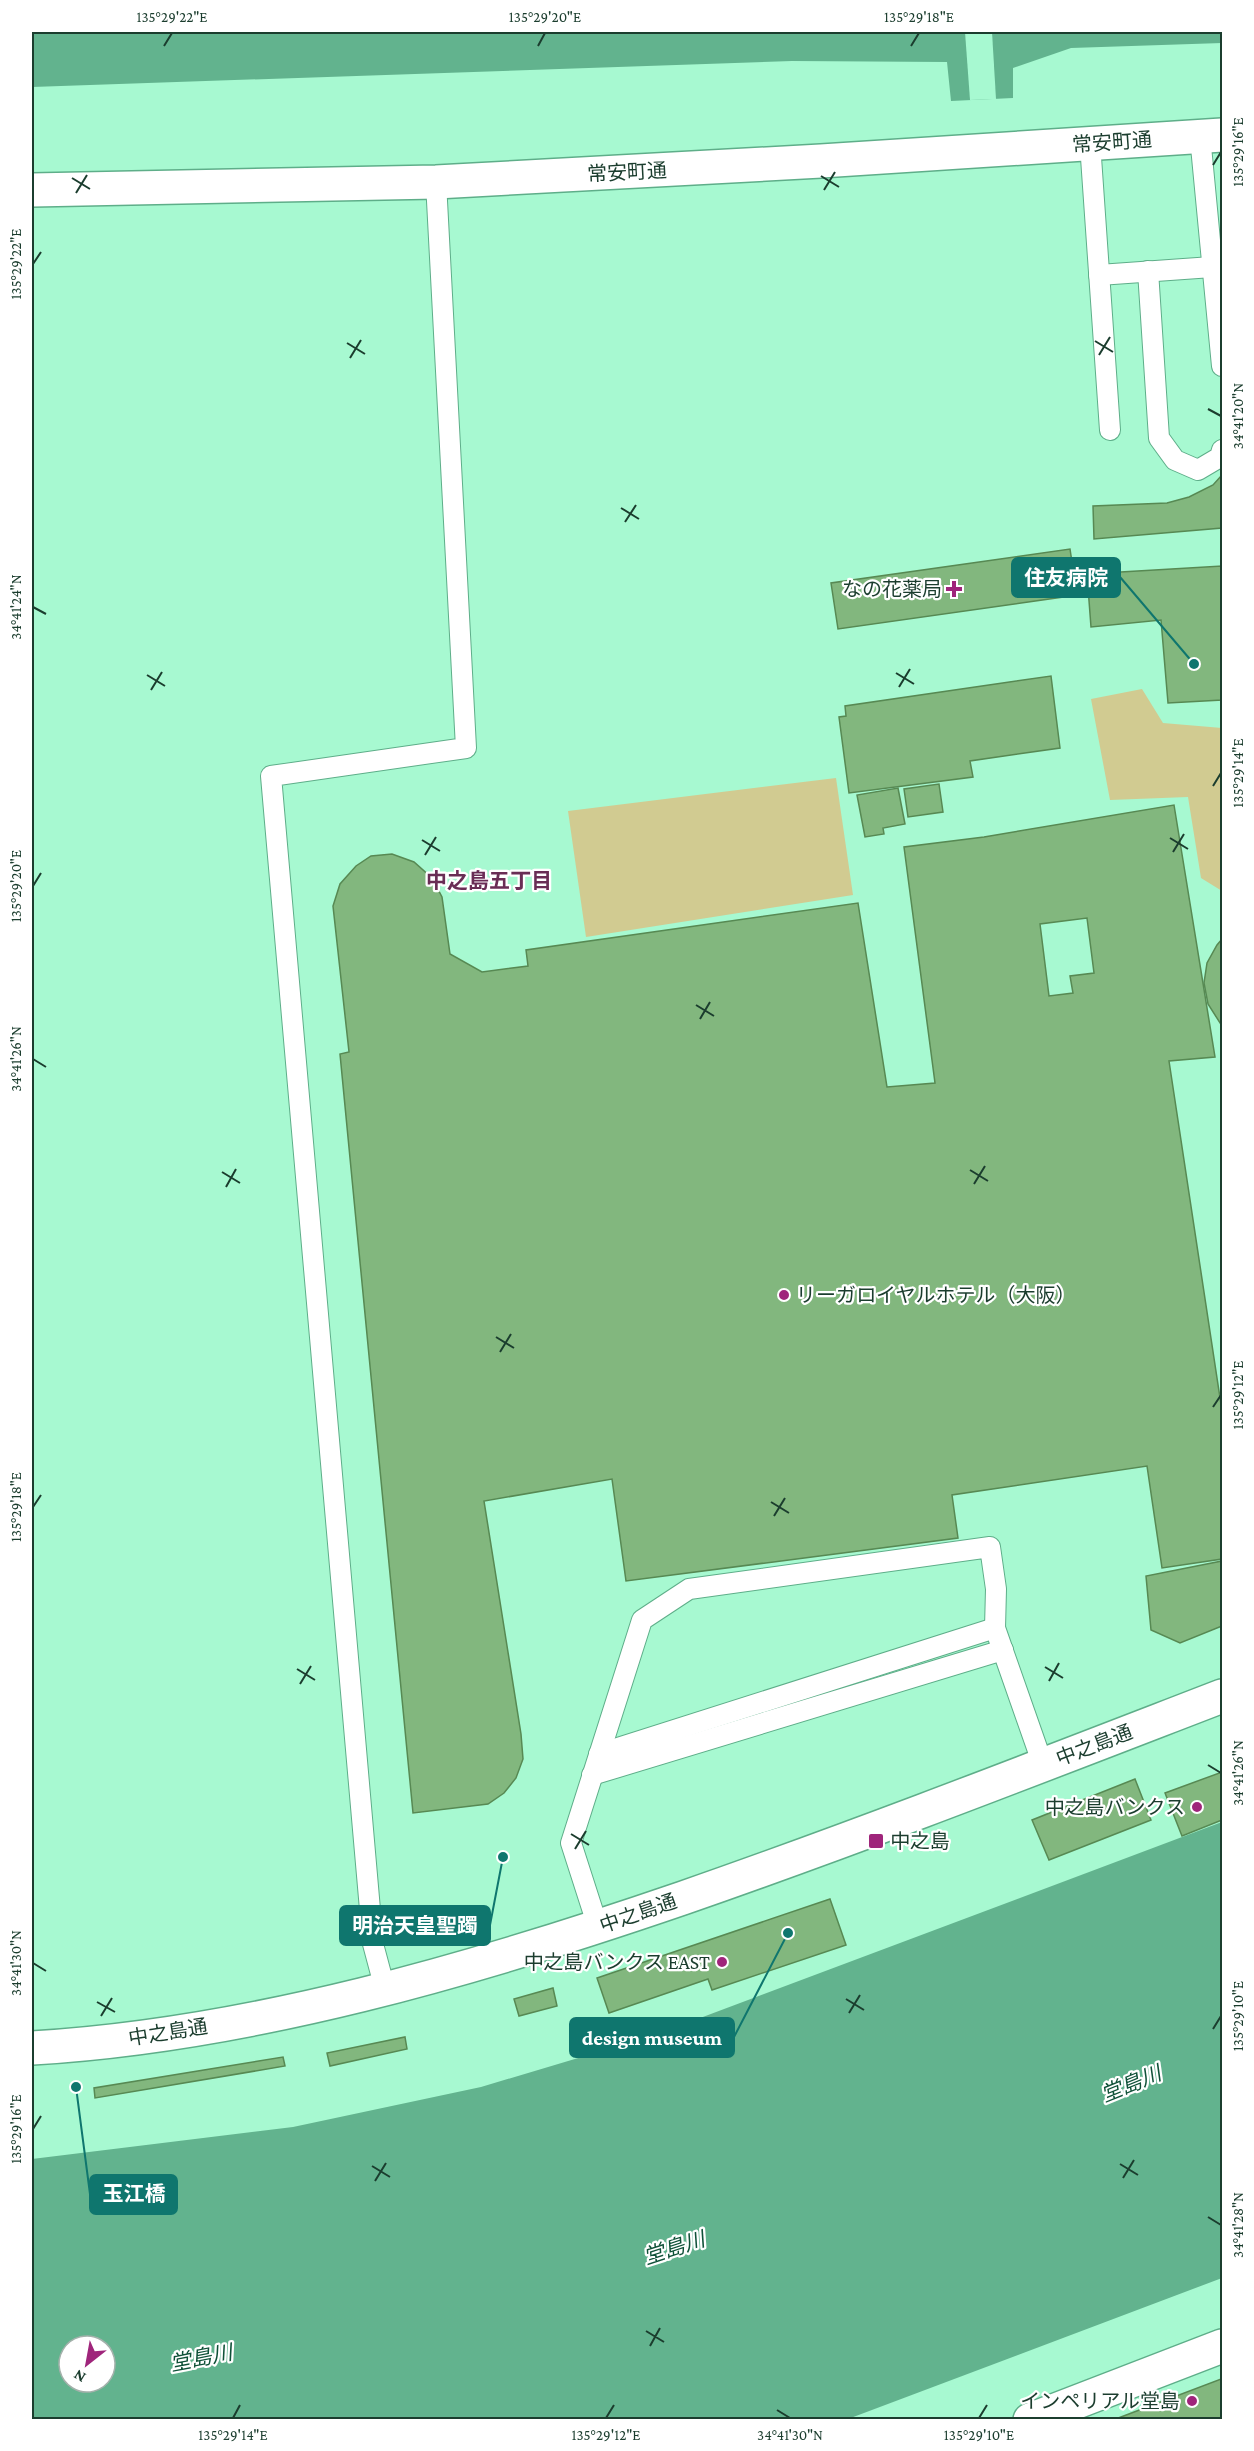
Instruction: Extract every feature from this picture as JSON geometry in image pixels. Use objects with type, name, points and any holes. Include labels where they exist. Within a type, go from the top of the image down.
[{"type":"street","name":"常安町通","points":[[32,190],[436,182],[821,161],[1211,135]]},
{"type":"street","name":"中之島通","points":[[32,2048],[140,2037],[216,2025],[385,1989],[445,1973],[598,1927],[822,1849],[1222,1696]]},
{"type":"street","points":[[1030,2420],[1222,2346]]},
{"type":"lane","points":[[1211,135],[1212,267],[1222,366]]},
{"type":"lane","points":[[1090,143],[1110,430]]},
{"type":"lane","points":[[385,1989],[373,1944],[271,776],[466,748],[436,182]]},
{"type":"lane","points":[[1099,276],[1212,267]]},
{"type":"lane","points":[[1148,272],[1159,438],[1175,460],[1198,470],[1220,457],[1222,450]]},
{"type":"lane","points":[[598,1927],[571,1843],[642,1620],[689,1589],[990,1547],[996,1589],[994,1628],[1043,1765]]},
{"type":"lane","points":[[599,1754],[994,1628]]},
{"type":"lane","points":[[592,1775],[1003,1650]]},
{"type":"shaded area","points":[[1142,689],[1163,723],[1222,728],[1222,891],[1201,878],[1188,797],[1110,800],[1091,699]]},
{"type":"shaded area","points":[[836,778],[853,895],[586,937],[568,811]]},
{"type":"water","points":[[32,32],[1222,32],[1222,43],[1071,48],[1013,68],[1013,98],[951,101],[947,62],[792,61],[32,87]]},
{"type":"water","name":"堂島川","points":[[1222,1822],[1222,2278],[848,2419],[32,2419],[32,2159],[293,2127],[481,2087],[655,2035]]},
{"type":"pier","points":[[965,32],[992,32],[996,99],[970,100]]},
{"type":"building","points":[[1222,475],[1222,528],[1094,539],[1093,506],[1167,503],[1189,497],[1213,485]]},
{"type":"building","points":[[1070,549],[1077,595],[838,629],[831,583]]},
{"type":"building","points":[[1222,566],[1222,700],[1168,703],[1161,620],[1091,627],[1087,574]]},
{"type":"building","points":[[1051,676],[1060,748],[970,761],[973,777],[849,793],[839,717],[846,716],[845,706]]},
{"type":"building","points":[[939,784],[943,812],[908,817],[904,789]]},
{"type":"building","points":[[898,788],[905,824],[883,828],[884,834],[865,837],[857,795]]},
{"type":"building","name":"リーガロイヤルホテル（大阪）","points":[[1174,805],[1215,1057],[1169,1061],[1222,1411],[1222,1559],[1162,1568],[1147,1466],[952,1495],[958,1538],[626,1581],[612,1479],[484,1501],[523,1759],[516,1778],[504,1793],[488,1804],[413,1813],[340,1054],[349,1052],[333,906],[340,884],[356,866],[371,856],[392,854],[414,862],[432,878],[442,897],[450,954],[482,972],[528,966],[526,950],[858,903],[887,1087],[935,1083],[904,847],[984,837]],"holes":[[[1087,918],[1094,973],[1070,976],[1073,993],[1049,996],[1040,924]]]},
{"type":"building","points":[[1222,939],[1222,1026],[1208,1004],[1204,983],[1207,963]]},
{"type":"building","points":[[1222,1561],[1222,1626],[1180,1643],[1151,1630],[1146,1576]]},
{"type":"building","name":"中之島バンクス","points":[[1222,1772],[1222,1820],[1182,1836],[1165,1793]]},
{"type":"building","points":[[1135,1779],[1151,1820],[1049,1860],[1032,1820]]},
{"type":"building","name":"中之島バンクス EAST","points":[[830,1899],[846,1945],[712,1990],[708,1979],[609,2013],[597,1978]]},
{"type":"building","points":[[553,1988],[557,2006],[519,2016],[514,1999]]},
{"type":"building","points":[[405,2037],[407,2049],[330,2066],[327,2053]]},
{"type":"building","points":[[283,2057],[285,2066],[95,2098],[94,2088]]},
{"type":"building","name":"インペリアル堂島","points":[[1221,2379],[1222,2420],[1113,2420]]},
{"type":"place","name":"なの花薬局","points":[[954,589]]},
{"type":"place","name":"住友病院","points":[[1194,664]]},
{"type":"place","name":"リーガロイヤルホテル（大阪）","points":[[784,1295]]},
{"type":"place","name":"中之島バンクス","points":[[1197,1807]]},
{"type":"place","name":"中之島","points":[[876,1841]]},
{"type":"place","name":"明治天皇聖躅","points":[[503,1857]]},
{"type":"place","name":"design museum","points":[[788,1933]]},
{"type":"place","name":"中之島バンクス EAST","points":[[722,1962]]},
{"type":"place","name":"玉江橋","points":[[76,2087]]},
{"type":"place","name":"インペリアル堂島","points":[[1192,2401]]},
{"type":"district","name":"中之島五丁目","points":[[489,881]]}]
